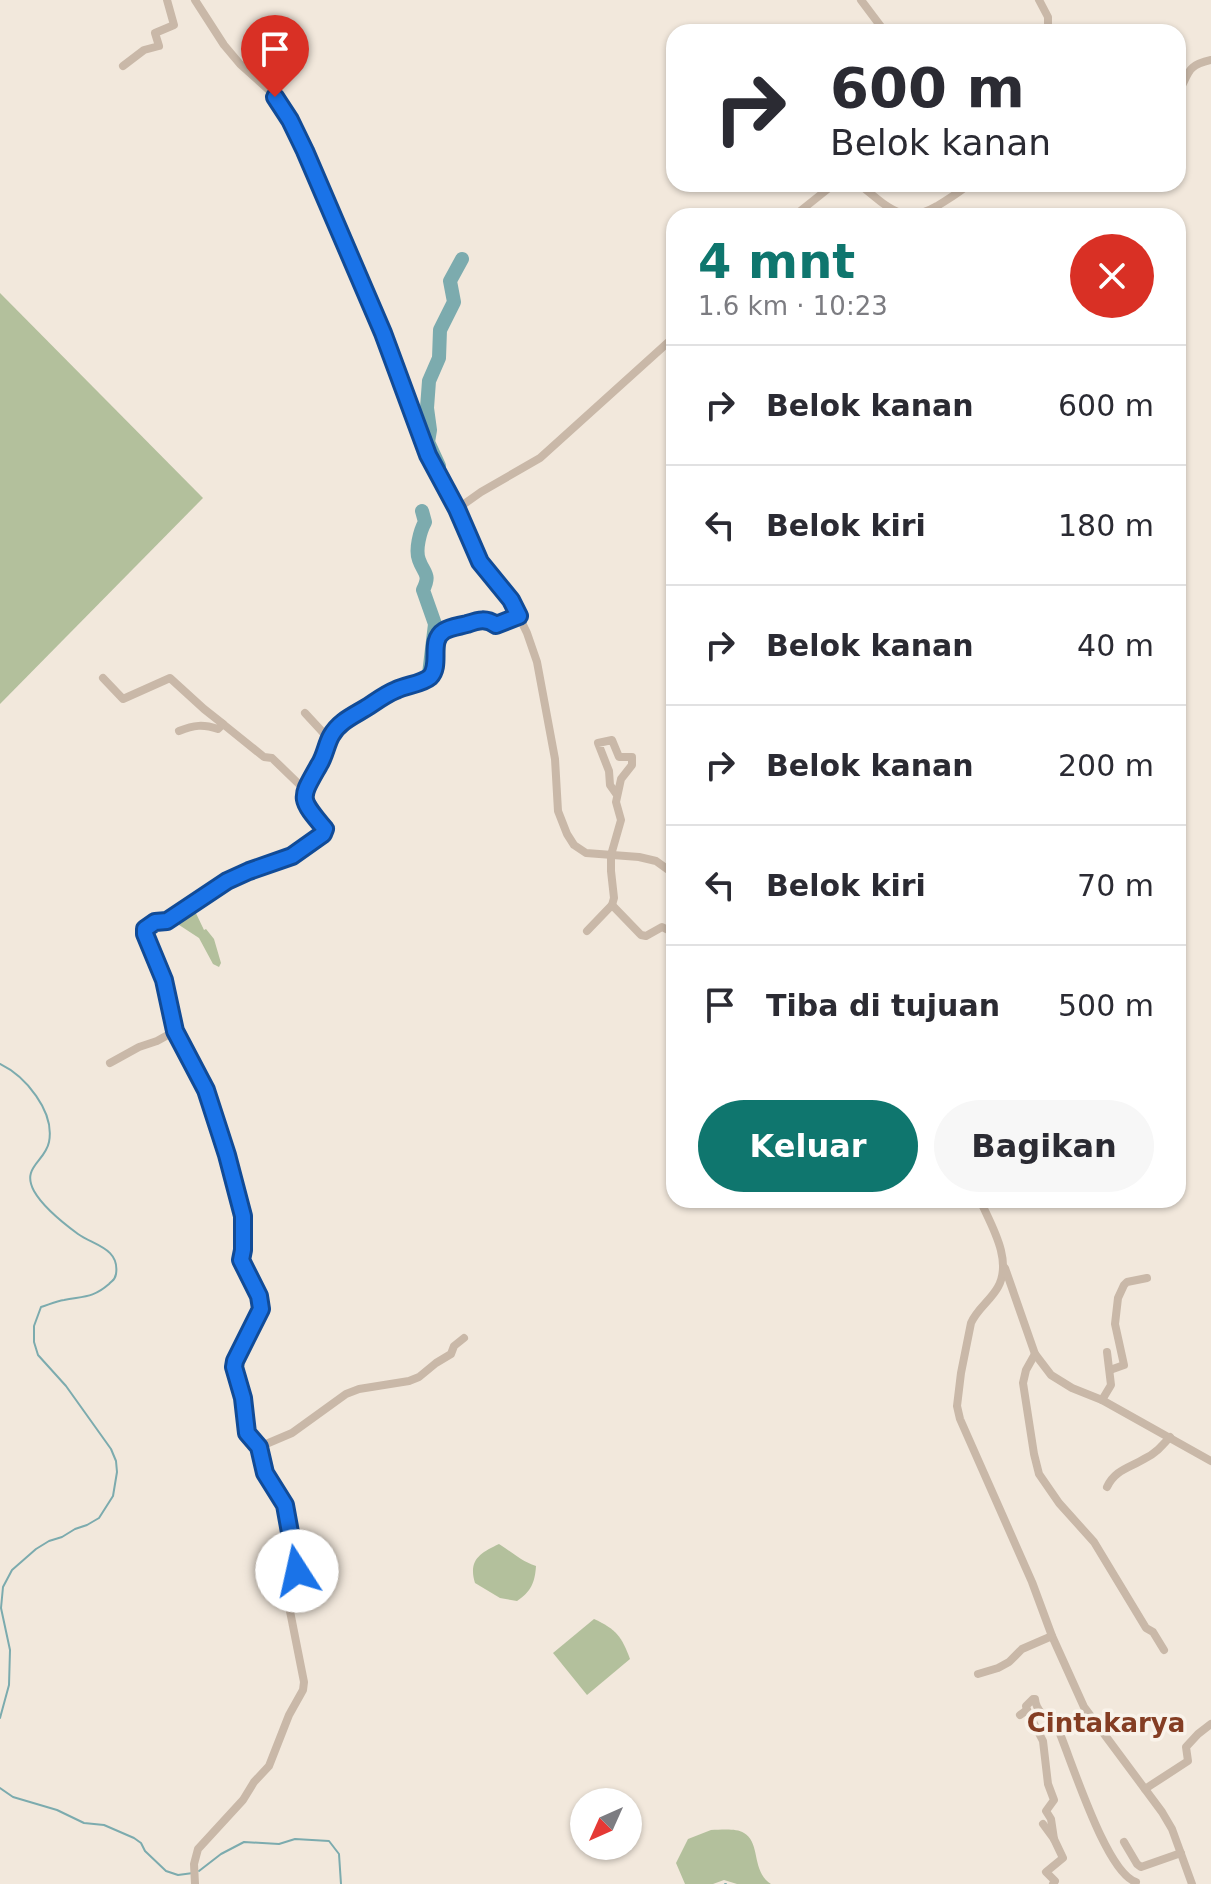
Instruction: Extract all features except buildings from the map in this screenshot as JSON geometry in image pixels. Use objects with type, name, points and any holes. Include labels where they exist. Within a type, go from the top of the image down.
[{"type":"street","points":[[123,66],[144,50],[159,46],[155,33],[174,25],[167,0]]},
{"type":"street","points":[[195,0],[224,45],[270,91],[290,120],[383,333],[428,455],[457,509],[480,562],[511,600],[527,633],[537,662],[555,759],[558,811],[564,829],[582,851],[639,857],[656,861],[666,868]]},
{"type":"street","points":[[861,0],[879,24]]},
{"type":"street","points":[[1039,0],[1048,17],[1048,24]]},
{"type":"street","points":[[1186,78],[1192,67],[1211,60]]},
{"type":"street","points":[[804,208],[824,192]]},
{"type":"street","points":[[869,192],[891,208]]},
{"type":"street","points":[[933,208],[957,192]]},
{"type":"street","points":[[457,509],[540,458],[666,344]]},
{"type":"street","points":[[195,1884],[194,1864],[198,1849],[269,1766],[304,1686],[288,1601],[297,1578],[285,1505],[265,1473],[259,1447],[247,1433],[243,1398],[234,1367],[261,1309],[259,1296],[241,1260],[244,1231],[241,1205],[206,1090],[175,1031],[166,987],[145,934],[146,927],[167,921],[249,871],[292,856],[323,834],[325,829],[304,799],[305,790],[322,760],[329,739],[338,727],[385,695],[427,679],[435,670],[436,647],[444,631],[480,620],[489,620],[496,625],[519,616]]},
{"type":"street","points":[[103,678],[123,699],[170,678],[264,757],[272,758],[305,790]]},
{"type":"street","points":[[305,713],[329,739]]},
{"type":"street","points":[[179,731],[194,725],[218,729],[223,724]]},
{"type":"street","points":[[587,931],[612,905],[614,898],[611,855],[621,820],[617,795],[622,777],[632,765],[632,757],[619,757],[612,740],[598,743],[609,771],[610,785],[617,795]]},
{"type":"street","points":[[612,905],[641,935],[646,936],[662,927],[666,929]]},
{"type":"street","points":[[110,1063],[175,1031]]},
{"type":"street","points":[[983,1208],[1035,1354],[1055,1378],[1102,1400],[1211,1461]]},
{"type":"street","points":[[1004,1267],[1000,1284],[971,1323],[961,1373],[958,1412],[1084,1707],[1172,1829],[1192,1884]]},
{"type":"street","points":[[1110,1370],[1124,1365],[1115,1324],[1118,1298],[1127,1282],[1147,1278]]},
{"type":"street","points":[[259,1447],[292,1433],[346,1394],[419,1377],[451,1354],[454,1346],[464,1338]]},
{"type":"street","points":[[1102,1400],[1111,1385],[1107,1352]]},
{"type":"street","points":[[1035,1354],[1023,1383],[1039,1474],[1059,1503],[1094,1542],[1146,1628],[1153,1632],[1164,1650]]},
{"type":"street","points":[[1107,1487],[1116,1473],[1158,1451],[1170,1437]]},
{"type":"street","points":[[978,1674],[998,1668],[1022,1649],[1052,1636]]},
{"type":"street","points":[[1054,1839],[1051,1819],[1046,1811],[1054,1800],[1048,1784],[1043,1741],[1024,1713],[1026,1706],[1035,1699],[1038,1709],[1056,1724],[1086,1803],[1122,1873],[1136,1883],[1141,1867]]},
{"type":"street","points":[[1145,1789],[1188,1761],[1186,1747],[1211,1724]]},
{"type":"street","points":[[1043,1824],[1063,1858],[1046,1872],[1055,1881],[1053,1884]]},
{"type":"street","points":[[1124,1842],[1141,1867]]},
{"type":"street","points":[[1141,1867],[1181,1853]]},
{"type":"green space","points":[[0,293],[203,498],[0,704]]},
{"type":"green space","points":[[193,907],[204,930],[214,939],[221,963],[219,967],[213,964],[199,938],[176,923],[175,916]]},
{"type":"green space","points":[[499,1544],[536,1566],[531,1586],[517,1601],[500,1598],[475,1583],[473,1568],[477,1558]]},
{"type":"green space","points":[[594,1619],[617,1634],[630,1659],[587,1695],[553,1653]]},
{"type":"green space","points":[[711,1830],[744,1833],[753,1843],[761,1872],[771,1884],[737,1884],[724,1880],[713,1884],[685,1884],[676,1863],[688,1839]]},
{"type":"waterway","points":[[439,466],[428,442],[429,381],[439,358],[440,330],[454,302],[450,281],[462,259]]},
{"type":"waterway","points":[[422,511],[425,522],[418,556],[427,577],[423,590],[435,624],[429,674]]},
{"type":"waterway","points":[[0,1064],[28,1086],[47,1118],[50,1130],[47,1149],[30,1176],[34,1191],[66,1225],[104,1248],[114,1258],[114,1279],[98,1292],[41,1307],[34,1326],[34,1342],[38,1355],[66,1386],[111,1449],[117,1472],[113,1496],[99,1518],[36,1549],[12,1570],[3,1587],[1,1608],[10,1650],[9,1685],[0,1718]]},
{"type":"waterway","points":[[0,1788],[13,1797],[57,1810],[84,1823],[104,1825],[134,1838],[166,1871],[178,1875],[193,1873]]},
{"type":"waterway","points":[[199,1871],[244,1842],[279,1844],[295,1839],[329,1841],[339,1854],[341,1884]]},
{"type":"district","name":"Cintakarya","points":[[1106,1723]]},
{"type":"route","points":[[275,97],[305,151],[383,333],[428,455],[457,509],[480,562],[511,600],[519,616],[496,625],[489,620],[480,620],[444,631],[436,647],[435,670],[427,679],[385,695],[338,727],[329,739],[304,794],[307,805],[325,829],[323,834],[285,860],[227,881],[186,910],[167,921],[147,925],[145,929],[164,980],[175,1031],[206,1090],[241,1205],[244,1231],[241,1260],[259,1296],[261,1309],[234,1367],[243,1398],[247,1433],[259,1447],[265,1473],[285,1505],[297,1571]]}]
